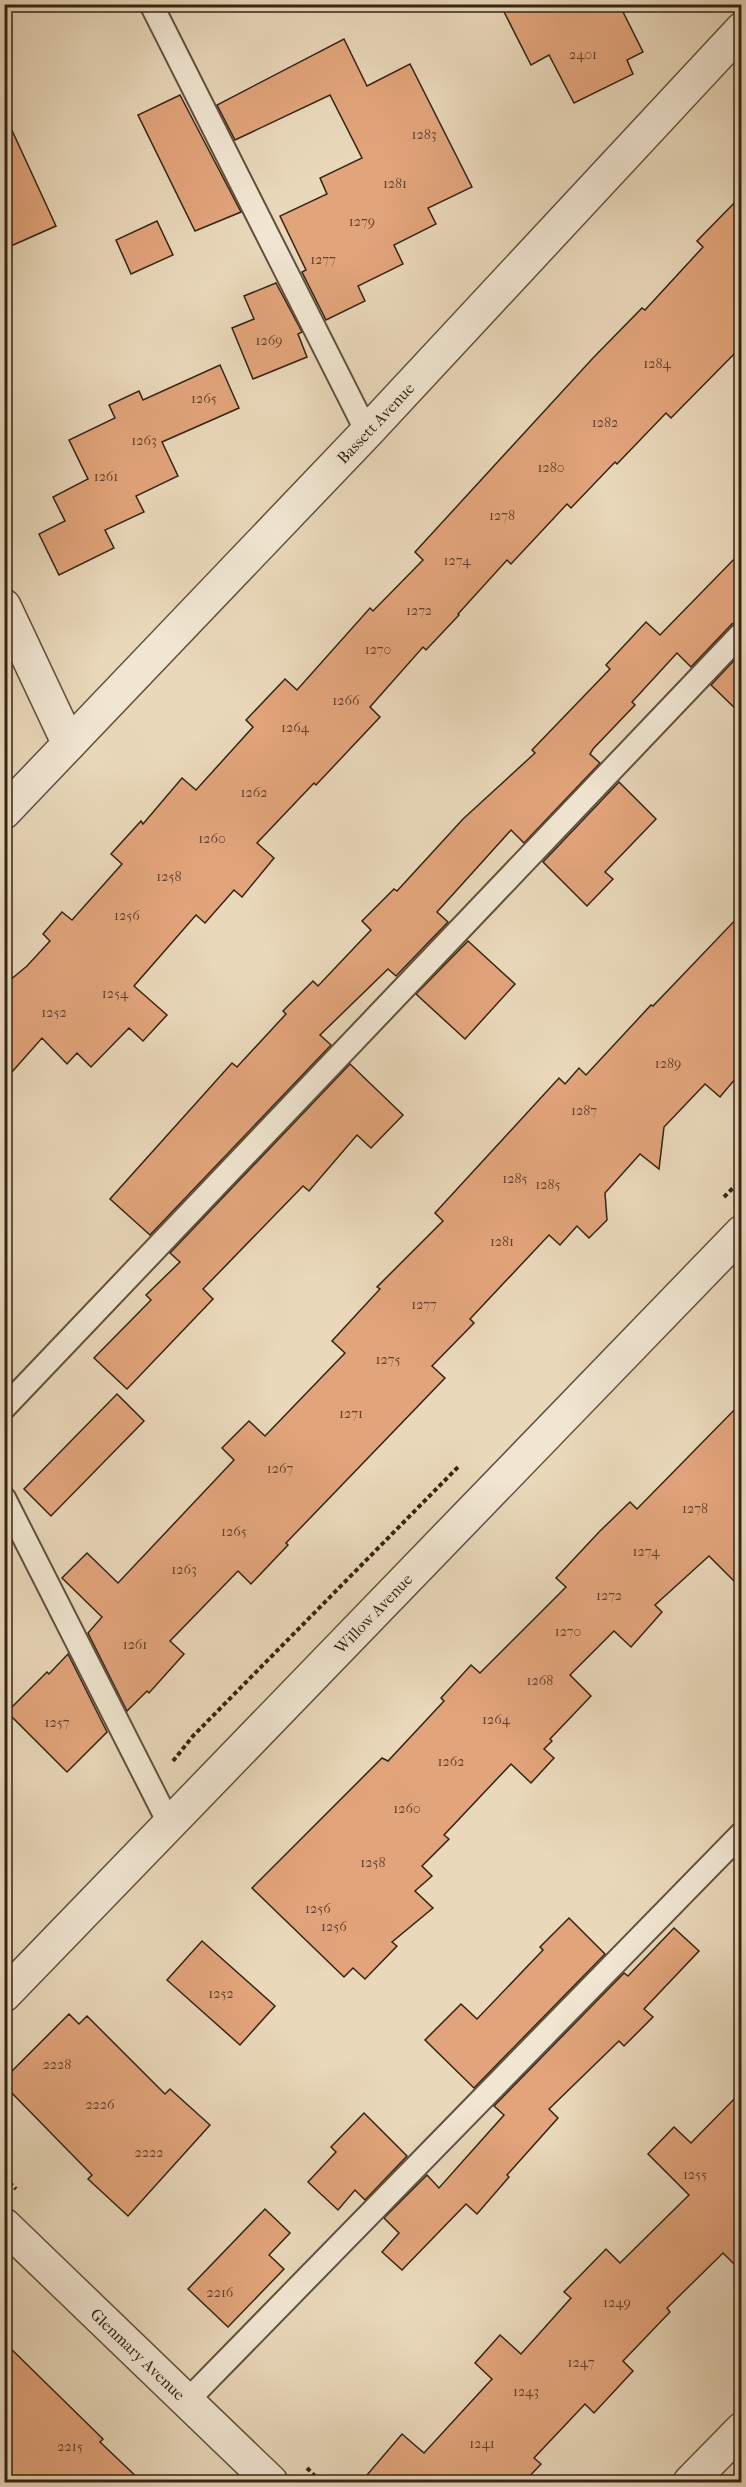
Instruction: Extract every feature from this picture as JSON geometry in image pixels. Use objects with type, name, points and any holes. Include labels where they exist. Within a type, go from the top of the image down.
[{"type":"street","name":"Bassett Avenue","points":[[4,812],[367,432],[741,29]]},
{"type":"street","points":[[4,606],[69,744]]},
{"type":"street","name":"Willow Avenue","points":[[4,1995],[170,1826],[741,1232]]},
{"type":"street","name":"Glenmary Avenue","points":[[4,2225],[187,2401],[265,2480]]},
{"type":"street","points":[[690,2482],[741,2429]]},
{"type":"lane","points":[[151,4],[367,432]]},
{"type":"lane","points":[[4,1408],[741,633]]},
{"type":"lane","points":[[4,1498],[170,1826]]},
{"type":"lane","points":[[187,2401],[741,1833]]},
{"type":"building","points":[[500,4],[619,4],[643,52],[627,60],[633,74],[574,103],[549,55],[531,65]]},
{"type":"building","points":[[344,39],[367,86],[410,64],[472,187],[428,208],[436,224],[394,245],[403,264],[358,286],[365,301],[326,320],[302,272],[306,270],[280,216],[327,194],[320,178],[362,158],[330,95],[235,140],[217,105]]},
{"type":"building","points":[[180,95],[241,212],[195,231],[138,115]]},
{"type":"building","points":[[4,113],[56,226],[4,249]]},
{"type":"building","points":[[741,196],[741,347],[671,418],[666,413],[571,508],[567,504],[511,564],[507,560],[459,615],[426,650],[423,647],[370,707],[380,717],[257,843],[274,858],[242,897],[234,890],[205,923],[196,915],[134,986],[167,1015],[143,1041],[129,1028],[91,1067],[77,1053],[67,1064],[42,1038],[4,1081],[4,985],[27,966],[50,941],[43,934],[62,912],[72,920],[122,864],[111,854],[141,821],[143,824],[182,778],[196,790],[253,727],[246,720],[285,679],[297,690],[370,608],[373,611],[423,560],[415,552],[593,358],[642,308],[645,310],[703,247],[697,241]]},
{"type":"building","points":[[157,221],[173,255],[131,274],[116,240]]},
{"type":"building","points":[[276,283],[302,332],[298,334],[307,357],[253,379],[232,328],[254,319],[244,296]]},
{"type":"building","points":[[220,365],[239,408],[162,442],[178,476],[136,496],[144,512],[105,530],[114,548],[59,575],[39,534],[65,521],[53,497],[88,479],[69,440],[115,418],[109,405],[139,391],[143,400]]},
{"type":"building","points":[[741,552],[741,620],[732,624],[691,667],[677,653],[632,702],[635,705],[593,749],[590,754],[600,763],[524,843],[511,830],[437,912],[448,922],[396,976],[388,969],[320,1035],[331,1045],[150,1235],[110,1199],[232,1063],[237,1067],[286,1014],[283,1011],[313,981],[318,986],[371,930],[362,921],[394,889],[397,891],[463,819],[535,753],[532,750],[610,669],[606,665],[646,622],[660,635]]},
{"type":"building","points":[[741,653],[741,714],[711,685]]},
{"type":"building","points":[[619,782],[656,819],[605,872],[613,879],[587,906],[543,862]]},
{"type":"building","points":[[741,914],[741,1072],[720,1097],[705,1084],[664,1127],[659,1169],[640,1154],[605,1193],[607,1220],[589,1238],[577,1226],[560,1245],[549,1235],[470,1319],[474,1323],[432,1366],[445,1378],[286,1543],[288,1545],[251,1584],[238,1571],[170,1641],[184,1654],[149,1693],[147,1691],[127,1711],[88,1633],[102,1617],[62,1578],[87,1553],[118,1583],[234,1460],[222,1448],[249,1421],[265,1436],[345,1353],[332,1341],[380,1289],[377,1287],[443,1221],[435,1213],[559,1078],[565,1084],[579,1068],[586,1075]]},
{"type":"building","points":[[468,941],[515,984],[465,1039],[416,994]]},
{"type":"building","points":[[350,1064],[403,1115],[371,1148],[357,1135],[309,1191],[303,1186],[203,1289],[213,1299],[127,1389],[94,1358],[151,1300],[146,1295],[180,1262],[170,1253]]},
{"type":"building","points":[[117,1394],[144,1421],[51,1516],[24,1489]]},
{"type":"building","points":[[741,1403],[741,1588],[709,1556],[655,1605],[662,1612],[631,1647],[614,1631],[570,1675],[591,1696],[550,1739],[552,1741],[544,1749],[554,1758],[531,1783],[511,1764],[444,1835],[449,1839],[422,1866],[432,1876],[415,1891],[433,1908],[392,1942],[397,1946],[365,1979],[353,1968],[344,1977],[252,1888],[382,1758],[388,1761],[444,1701],[441,1698],[471,1665],[480,1673],[566,1587],[556,1578],[600,1531],[630,1502],[637,1509]]},
{"type":"building","points":[[68,1654],[107,1732],[67,1772],[7,1712]]},
{"type":"building","points":[[569,1918],[605,1954],[474,2088],[425,2040],[461,2004],[477,2019],[543,1950],[540,1947]]},
{"type":"building","points":[[674,1928],[699,1951],[644,2009],[653,2017],[624,2046],[619,2041],[549,2109],[558,2118],[507,2175],[509,2177],[477,2214],[466,2204],[402,2270],[382,2252],[399,2233],[384,2218],[427,2175],[439,2188],[504,2115],[494,2106],[624,1973],[628,1976]]},
{"type":"building","points":[[202,1941],[275,2006],[240,2045],[167,1980]]},
{"type":"building","points":[[69,2014],[79,2024],[87,2016],[165,2094],[170,2089],[210,2125],[128,2216],[88,2179],[92,2175],[4,2085],[4,2079]]},
{"type":"building","points":[[741,2092],[741,2271],[723,2253],[667,2308],[670,2312],[623,2361],[633,2371],[594,2413],[585,2404],[534,2458],[541,2464],[524,2482],[361,2482],[402,2434],[424,2453],[492,2379],[475,2363],[500,2335],[521,2354],[571,2298],[564,2292],[606,2249],[620,2263],[689,2195],[648,2154],[674,2127],[691,2143]]},
{"type":"building","points":[[364,2113],[407,2156],[365,2200],[355,2190],[338,2210],[308,2182],[336,2152],[331,2147]]},
{"type":"building","points":[[265,2209],[290,2233],[269,2255],[284,2269],[228,2327],[188,2289]]},
{"type":"building","points":[[4,2342],[103,2439],[100,2442],[142,2482],[4,2482]]}]
